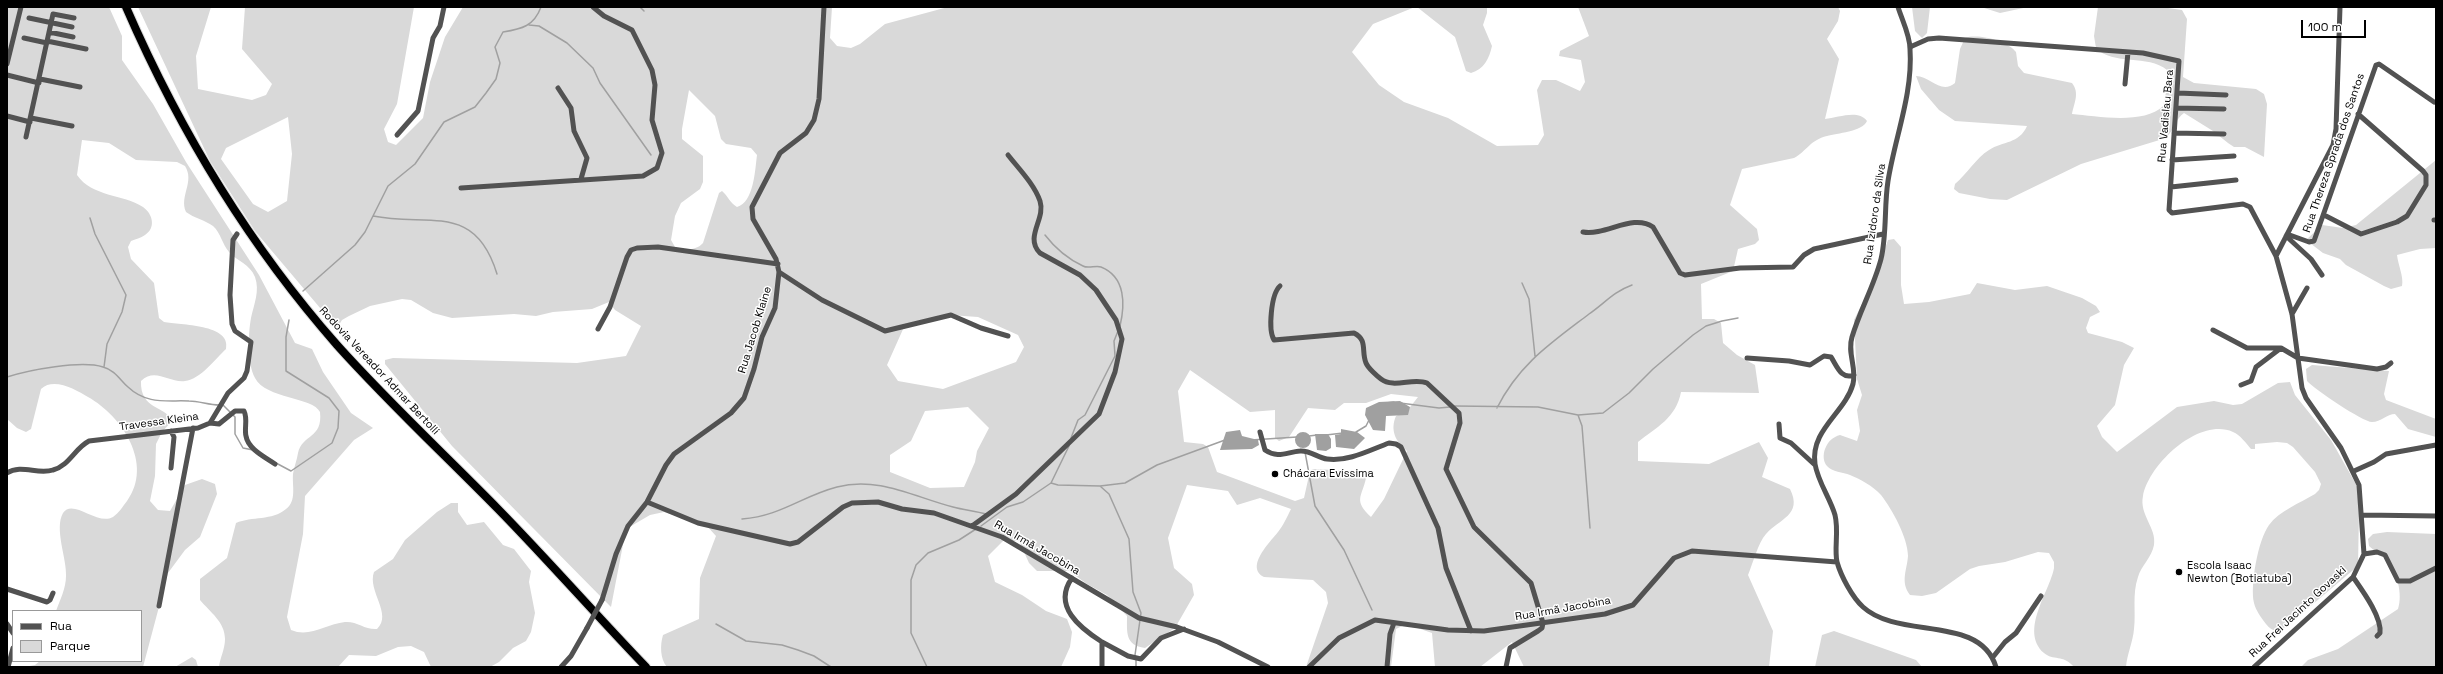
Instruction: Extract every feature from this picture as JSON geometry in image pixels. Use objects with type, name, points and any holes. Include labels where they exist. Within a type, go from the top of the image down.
[{"type":"highway","name":"Rodovia Vereador Admar Bertolli","points":[[126,7],[159,79],[203,161],[227,198],[299,299],[364,375],[499,510],[646,667]]},
{"type":"street","points":[[7,64],[21,7]]},
{"type":"street","points":[[397,135],[418,111],[432,38],[440,26],[444,7]]},
{"type":"street","points":[[461,188],[649,174],[660,163],[662,153],[652,115],[655,85],[654,75],[638,39],[628,26],[604,16],[592,7]]},
{"type":"street","name":"Rua Jacob Klaine","points":[[647,502],[674,454],[731,413],[744,398],[754,370],[762,337],[775,308],[780,272],[778,264],[753,219],[752,207],[780,152],[806,133],[814,120],[819,98],[824,7]]},
{"type":"street","name":"Rua Izidoro da Silva","points":[[1898,7],[1910,47],[1905,108],[1888,181],[1882,257],[1874,284],[1852,338],[1850,348],[1854,375],[1848,394],[1817,440],[1814,451],[1815,465],[1834,515],[1838,534],[1837,562],[1851,592],[1862,606],[1875,615],[1909,627],[1945,630],[1975,640],[1988,650],[1993,657],[1996,667]]},
{"type":"street","points":[[2276,256],[2333,145],[2336,129],[2340,7]]},
{"type":"street","points":[[26,137],[53,14],[74,18]]},
{"type":"street","points":[[29,18],[72,27]]},
{"type":"street","points":[[49,32],[73,37]]},
{"type":"street","points":[[24,38],[86,49]]},
{"type":"street","name":"Rua Vadislau Bara","points":[[1910,47],[1928,39],[1939,38],[2143,53],[2179,61],[2169,210],[2172,213],[2247,205],[2276,256]]},
{"type":"street","points":[[2125,84],[2128,52]]},
{"type":"street","name":"Rua Thereza Sprada dos Santos","points":[[2287,235],[2312,242],[2324,215],[2358,114],[2377,64],[2434,102]]},
{"type":"street","points":[[7,76],[80,87]]},
{"type":"street","points":[[558,88],[571,108],[574,131],[587,158],[581,179]]},
{"type":"street","points":[[2178,93],[2226,95]]},
{"type":"street","points":[[2176,108],[2224,109]]},
{"type":"street","points":[[2324,215],[2361,234],[2402,220],[2426,185],[2426,175],[2423,171],[2358,114]]},
{"type":"street","points":[[7,116],[72,126]]},
{"type":"street","points":[[2174,133],[2224,134]]},
{"type":"street","points":[[972,526],[1016,494],[1099,414],[1115,372],[1122,339],[1116,320],[1096,290],[1080,275],[1040,254],[1035,248],[1033,237],[1041,203],[1036,192],[1008,155]]},
{"type":"street","points":[[2172,160],[2234,156]]},
{"type":"street","points":[[2171,187],[2236,180]]},
{"type":"street","points":[[1583,232],[1601,232],[1635,223],[1648,223],[1654,227],[1680,273],[1685,275],[1740,268],[1793,267],[1804,255],[1814,249],[1883,234]]},
{"type":"street","name":"Travessa Kleina","points":[[7,472],[17,469],[52,471],[68,462],[81,446],[89,441],[193,428],[210,423],[228,393],[244,378],[252,346],[249,339],[235,330],[232,324],[230,295],[233,240],[237,234]]},
{"type":"street","points":[[2287,235],[2311,259],[2322,275]]},
{"type":"street","points":[[598,330],[610,307],[632,250],[658,247],[778,264]]},
{"type":"street","name":"Rua Frei Jacinto Govaski","points":[[2254,667],[2354,577],[2364,554],[2363,515],[2359,484],[2354,472],[2306,398],[2302,388],[2292,314],[2276,256]]},
{"type":"street","points":[[780,272],[822,300],[885,331],[951,315],[981,328],[1008,336]]},
{"type":"street","points":[[1280,286],[1274,294],[1271,318],[1274,340],[1354,333],[1363,341],[1366,364],[1382,380],[1392,383],[1421,380],[1427,383],[1459,413],[1460,423],[1446,469],[1474,527],[1531,583],[1543,623],[1542,628],[1510,648],[1506,667]]},
{"type":"street","points":[[2292,314],[2307,288]]},
{"type":"street","points":[[2213,330],[2247,348],[2281,348],[2298,358],[2377,369],[2391,364]]},
{"type":"street","points":[[2241,386],[2251,381],[2256,367],[2281,348]]},
{"type":"street","points":[[1747,358],[1789,360],[1810,364],[1827,356],[1831,357],[1843,375],[1849,377],[1854,375]]},
{"type":"street","points":[[210,423],[219,424],[235,411],[244,411],[246,415],[246,436],[250,446],[275,464]]},
{"type":"street","points":[[1779,424],[1780,438],[1791,443],[1815,465]]},
{"type":"street","points":[[159,606],[193,428]]},
{"type":"street","points":[[171,431],[174,437],[171,468]]},
{"type":"street","points":[[1260,432],[1265,450],[1272,455],[1288,454],[1301,450],[1325,459],[1336,459],[1350,458],[1389,443],[1396,444],[1401,448],[1438,528],[1446,568],[1471,631]]},
{"type":"street","points":[[2354,472],[2386,454],[2436,445]]},
{"type":"street","points":[[561,667],[571,656],[588,628],[602,600],[628,526],[647,502]]},
{"type":"street","name":"Rua Irmã Jacobina","points":[[647,502],[698,523],[790,544],[798,542],[843,507],[852,503],[878,502],[902,509],[934,513],[1002,537],[1139,618],[1184,630],[1218,642],[1268,667]]},
{"type":"street","points":[[2363,515],[2436,516]]},
{"type":"street","name":"Rua Irmã Jacobina","points":[[1310,667],[1339,638],[1375,620],[1448,630],[1471,631],[1605,614],[1632,605],[1674,558],[1692,551],[1837,562]]},
{"type":"street","points":[[2364,554],[2377,552],[2385,554],[2398,581],[2410,581],[2436,568]]},
{"type":"street","points":[[2354,577],[2371,605],[2379,625],[2380,633],[2377,636]]},
{"type":"street","points":[[1072,578],[1064,593],[1066,605],[1088,633],[1128,656],[1141,659],[1161,638],[1184,630]]},
{"type":"street","points":[[7,589],[47,602],[50,600],[53,593]]},
{"type":"street","points":[[1993,657],[2005,642],[2016,633],[2041,596]]},
{"type":"street","points":[[1387,667],[1390,634],[1394,623]]},
{"type":"street","points":[[1102,642],[1102,667]]},
{"type":"street","points":[[8,667],[12,652]]},
{"type":"green space","points":[[7,7],[109,7],[122,36],[122,60],[153,104],[186,162],[259,275],[295,343],[312,349],[323,372],[351,413],[373,428],[354,440],[305,496],[303,534],[287,617],[291,630],[298,632],[311,632],[345,622],[377,629],[381,623],[382,616],[374,587],[374,572],[393,559],[405,540],[437,512],[451,503],[458,503],[458,512],[467,525],[484,522],[503,545],[514,549],[531,571],[529,582],[535,613],[531,632],[526,641],[513,648],[499,662],[490,667],[431,667],[424,652],[411,646],[398,647],[376,656],[349,655],[338,667],[219,667],[225,643],[224,633],[220,622],[200,600],[200,579],[227,558],[236,523],[275,515],[286,509],[292,502],[293,474],[298,453],[300,447],[318,427],[320,412],[316,407],[308,403],[269,390],[261,385],[255,378],[252,372],[249,357],[249,332],[257,292],[255,277],[247,266],[229,252],[213,226],[186,212],[184,200],[188,183],[188,172],[185,166],[177,162],[136,160],[109,143],[82,140],[77,175],[83,182],[91,187],[135,203],[143,207],[149,213],[152,221],[151,229],[142,237],[131,241],[128,247],[131,259],[154,283],[159,318],[164,322],[192,325],[213,330],[221,335],[226,341],[226,349],[197,377],[185,381],[179,381],[152,375],[141,381],[144,397],[169,416],[172,421],[162,432],[156,444],[155,476],[150,501],[158,510],[170,511],[185,485],[202,479],[215,484],[217,494],[200,537],[185,550],[168,573],[143,667],[24,667],[35,665],[39,662],[142,662],[142,610],[56,610],[66,580],[66,569],[60,535],[63,513],[67,509],[73,509],[100,518],[107,519],[113,517],[127,501],[134,487],[137,472],[135,457],[130,442],[122,428],[112,416],[101,405],[65,386],[52,384],[41,389],[31,429],[26,432],[17,428],[7,419]]},
{"type":"green space","points":[[138,7],[211,7],[196,56],[198,89],[252,100],[266,95],[272,84],[242,49],[245,7],[414,7],[397,104],[384,129],[388,142],[396,145],[423,118],[430,82],[445,37],[463,7],[832,7],[830,38],[837,46],[851,48],[860,44],[885,24],[948,7],[1415,7],[1373,24],[1352,52],[1379,85],[1404,102],[1448,118],[1497,146],[1538,145],[1544,135],[1537,90],[1542,80],[1556,80],[1580,91],[1585,82],[1581,60],[1559,56],[1560,51],[1589,36],[1578,7],[1838,7],[1840,11],[1838,21],[1827,39],[1839,59],[1825,119],[1848,115],[1858,115],[1867,121],[1860,128],[1855,130],[1816,140],[1794,158],[1742,169],[1730,205],[1757,229],[1759,240],[1755,244],[1738,249],[1733,271],[1701,284],[1702,319],[1714,319],[1721,323],[1723,343],[1737,355],[1755,365],[1759,393],[1681,392],[1675,409],[1665,421],[1638,442],[1638,461],[1709,464],[1759,442],[1768,458],[1762,477],[1790,489],[1794,505],[1792,511],[1763,538],[1748,575],[1773,631],[1769,667],[1524,667],[1512,642],[1480,667],[1435,667],[1432,633],[1406,624],[1396,629],[1391,667],[1306,667],[1328,603],[1326,592],[1313,580],[1264,577],[1259,573],[1257,567],[1261,554],[1282,527],[1291,509],[1260,498],[1237,505],[1228,491],[1187,485],[1168,538],[1174,568],[1192,584],[1194,595],[1175,628],[1145,648],[1134,644],[1128,637],[1127,616],[1107,595],[1087,584],[1069,571],[1037,571],[1029,563],[1019,541],[1003,541],[988,556],[995,582],[1022,595],[1046,611],[1067,619],[1072,632],[1070,647],[1061,667],[667,667],[661,652],[663,635],[699,619],[700,578],[716,536],[706,525],[664,512],[650,515],[626,529],[611,607],[452,446],[385,364],[385,360],[393,358],[577,363],[626,356],[641,326],[615,310],[609,302],[592,309],[553,312],[536,316],[514,314],[452,318],[433,313],[411,300],[402,299],[370,306],[342,320],[337,328],[255,231],[210,161]],"holes":[[[689,90],[715,116],[721,139],[726,144],[751,148],[757,155],[753,185],[747,199],[743,204],[737,207],[722,191],[719,193],[703,243],[693,249],[682,249],[675,247],[671,240],[675,216],[681,203],[700,189],[703,182],[703,156],[682,139],[682,129]],[[288,117],[292,154],[287,201],[268,212],[253,204],[221,159],[226,148]],[[950,315],[978,317],[1018,335],[1024,347],[1016,362],[943,389],[898,381],[887,365],[904,327]],[[1190,370],[1250,412],[1275,410],[1275,438],[1279,441],[1289,437],[1308,408],[1335,410],[1344,403],[1366,403],[1391,394],[1418,397],[1407,411],[1396,416],[1394,421],[1395,435],[1399,443],[1407,451],[1384,499],[1371,517],[1365,511],[1360,502],[1366,478],[1363,473],[1356,471],[1313,469],[1310,471],[1304,498],[1295,501],[1217,472],[1208,447],[1203,444],[1184,442],[1178,391]],[[968,407],[989,428],[977,451],[975,462],[964,487],[930,488],[890,472],[890,455],[911,441],[925,411]]]},
{"type":"green space","points":[[1417,7],[1487,7],[1487,13],[1483,25],[1492,46],[1483,66],[1471,73],[1466,71],[1455,37]]},
{"type":"green space","points":[[1912,7],[1930,7],[1927,33],[1922,38],[1915,31]]},
{"type":"green space","points":[[1981,7],[2028,7],[2000,13]]},
{"type":"green space","points":[[2098,7],[2161,7],[2182,10],[2187,19],[2183,77],[2194,83],[2256,89],[2264,94],[2267,104],[2264,157],[2245,147],[2234,147],[2213,131],[2184,113],[2181,115],[2166,138],[2081,164],[2007,200],[1990,199],[1959,193],[1954,189],[1955,184],[1984,153],[2020,136],[2027,126],[1955,121],[1939,110],[1921,89],[1916,76],[1945,87],[1955,83],[1960,49],[1965,38],[1985,37],[2000,41],[2016,52],[2018,66],[2024,73],[2072,83],[2076,94],[2072,114],[2119,118],[2144,116],[2155,112],[2163,106],[2169,79],[2167,70],[2150,62],[2112,57],[2096,48],[2094,36]]},
{"type":"green space","points":[[2436,160],[2436,248],[2420,249],[2397,255],[2402,286],[2391,289],[2384,286],[2346,265],[2340,259],[2323,253],[2306,240],[2322,225],[2343,228],[2356,225]]},
{"type":"green space","points":[[1894,239],[1901,247],[1901,285],[1904,304],[1929,302],[1970,294],[1977,283],[2015,290],[2047,286],[2082,298],[2096,306],[2100,312],[2090,317],[2086,328],[2088,333],[2122,342],[2134,348],[2124,365],[2115,405],[2097,426],[2102,437],[2117,452],[2177,407],[2214,401],[2233,405],[2242,404],[2278,383],[2290,382],[2295,395],[2331,440],[2357,486],[2359,514],[2358,566],[2287,626],[2275,630],[2268,627],[2256,609],[2253,595],[2254,574],[2261,541],[2273,520],[2284,511],[2315,494],[2319,490],[2321,484],[2315,472],[2293,447],[2287,443],[2277,442],[2255,444],[2255,449],[2251,449],[2236,433],[2220,429],[2205,431],[2191,437],[2178,446],[2165,458],[2147,483],[2142,503],[2153,533],[2154,545],[2151,554],[2139,573],[2136,583],[2134,629],[2126,667],[2074,667],[2066,660],[2047,655],[2037,644],[2034,634],[2035,623],[2054,568],[2054,562],[2049,553],[2038,552],[2005,562],[1979,566],[1970,569],[1936,593],[1922,596],[1910,595],[1905,585],[1908,556],[1907,549],[1899,524],[1890,508],[1881,495],[1874,489],[1854,477],[1829,468],[1824,458],[1826,446],[1835,437],[1840,435],[1857,441],[1860,431],[1857,410],[1862,395],[1857,379],[1854,320],[1874,280],[1888,240]]},
{"type":"green space","points":[[2312,365],[2389,371],[2384,394],[2386,400],[2436,419],[2436,437],[2408,429],[2395,414],[2372,422],[2359,417],[2319,391],[2307,381],[2306,369]]},
{"type":"green space","points":[[2387,532],[2436,534],[2436,667],[2301,667],[2308,660],[2338,649],[2398,609],[2400,597],[2396,576],[2386,559],[2369,546],[2368,539],[2373,534]]},
{"type":"green space","points":[[1834,631],[1916,660],[1922,667],[1815,667],[1822,635]]},
{"type":"green space","points":[[192,657],[196,660],[198,667],[175,667]]},
{"type":"shaded area","points":[[1400,401],[1410,407],[1408,415],[1386,416],[1385,431],[1373,430],[1365,415],[1366,408],[1379,402]]},
{"type":"shaded area","points":[[1341,429],[1357,432],[1365,438],[1354,449],[1336,447],[1335,435],[1341,434]]},
{"type":"shaded area","points":[[1240,430],[1242,436],[1258,440],[1259,445],[1252,449],[1220,450],[1226,432]]},
{"type":"shaded area","points":[[1303,432],[1310,437],[1311,440],[1306,447],[1303,448],[1296,443],[1295,440],[1300,433]]},
{"type":"shaded area","points":[[1315,434],[1328,434],[1331,439],[1331,448],[1326,451],[1317,450]]},
{"type":"waterway","points":[[303,291],[355,245],[365,232],[388,186],[415,164],[444,122],[475,107],[496,79],[500,63],[495,47],[503,32],[516,30],[526,26],[535,18],[541,7]]},
{"type":"waterway","points":[[640,7],[644,11]]},
{"type":"waterway","points":[[529,25],[539,26],[567,43],[593,68],[600,83],[651,155]]},
{"type":"waterway","points":[[373,216],[394,219],[448,222],[463,227],[476,236],[488,251],[497,274]]},
{"type":"waterway","points":[[90,218],[95,234],[126,295],[122,312],[107,344],[104,367]]},
{"type":"waterway","points":[[1045,235],[1057,249],[1067,257],[1085,267],[1101,267],[1115,277],[1122,292],[1123,301],[1120,326]]},
{"type":"waterway","points":[[1522,283],[1529,299],[1535,356]]},
{"type":"waterway","points":[[1497,408],[1515,379],[1537,355],[1614,294],[1632,285]]},
{"type":"waterway","points":[[1455,406],[1538,407],[1578,415],[1603,413],[1629,393],[1653,369],[1693,335],[1706,326],[1738,318]]},
{"type":"waterway","points":[[276,463],[291,471],[332,443],[338,428],[339,411],[329,398],[286,371],[286,337],[289,320]]},
{"type":"waterway","points":[[1071,438],[1078,420],[1085,415],[1115,356],[1114,341],[1118,331]]},
{"type":"waterway","points":[[7,377],[69,365],[93,365],[111,370],[128,387],[142,397],[165,401],[193,401],[219,405]]},
{"type":"waterway","points":[[1386,403],[1394,402]]},
{"type":"waterway","points":[[1400,403],[1439,408],[1450,407]]},
{"type":"waterway","points":[[223,405],[235,417],[235,434],[243,448],[253,450]]},
{"type":"waterway","points":[[1578,415],[1582,426],[1590,528]]},
{"type":"waterway","points":[[1356,432],[1366,426],[1369,420]]},
{"type":"waterway","points":[[1326,435],[1343,433]]},
{"type":"waterway","points":[[1309,436],[1317,435]]},
{"type":"waterway","points":[[1251,440],[1297,437]]},
{"type":"waterway","points":[[1051,483],[1058,485],[1100,486],[1125,483],[1157,465],[1225,440]]},
{"type":"waterway","points":[[981,526],[1007,507],[1023,502],[1051,483],[1069,446]]},
{"type":"waterway","points":[[1305,452],[1315,506],[1344,550],[1372,610]]},
{"type":"waterway","points":[[742,519],[768,514],[824,491],[852,484],[867,484],[896,489],[938,503],[986,514]]},
{"type":"waterway","points":[[1100,486],[1109,494],[1129,539],[1133,592],[1141,613],[1135,655]]},
{"type":"waterway","points":[[927,667],[911,633],[911,580],[916,565],[928,553],[959,540],[976,529]]},
{"type":"waterway","points":[[716,624],[746,641],[782,645],[814,656],[831,667]]},
{"type":"waterway","points":[[1136,659],[1136,667]]},
{"type":"place","name":"Chácara Evíssima","points":[[1275,474]]},
{"type":"place","name":"Escola Isaac Newton (Botiatuba)","points":[[2179,572]]}]
